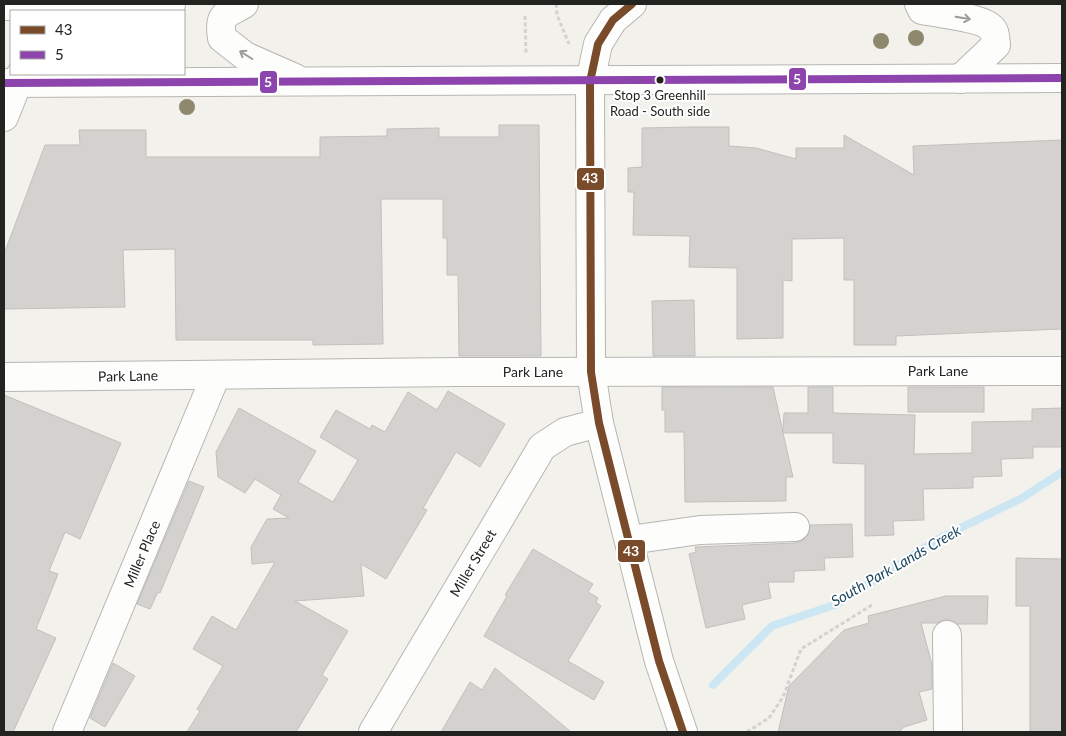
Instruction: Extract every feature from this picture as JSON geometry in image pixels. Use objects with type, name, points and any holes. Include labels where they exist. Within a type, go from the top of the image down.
[{"type":"main road","points":[[4,6],[171,4]]},
{"type":"main road","points":[[244,4],[224,15],[220,23],[222,38],[245,56],[306,82]]},
{"type":"main road","points":[[632,4],[613,20],[598,44],[590,82],[591,372],[599,423],[659,661],[683,732]]},
{"type":"main road","points":[[919,4],[922,10],[972,20],[990,26],[995,33],[996,45],[960,79]]},
{"type":"main road","points":[[4,117],[14,80],[590,82],[1062,78]]},
{"type":"main road","name":"Park Lane","points":[[4,377],[591,372],[1062,371]]},
{"type":"main road","name":"Miller Place","points":[[67,732],[216,375]]},
{"type":"main road","name":"Miller Street","points":[[373,732],[542,447],[565,432],[599,423]]},
{"type":"main road","points":[[630,540],[700,530],[795,527]]},
{"type":"main road","points":[[947,636],[948,732]]},
{"type":"path","points":[[556,4],[558,15],[571,49]]},
{"type":"path","points":[[525,16],[526,57]]},
{"type":"path","points":[[746,732],[768,718],[783,697],[800,650],[872,604]]},
{"type":"building","points":[[499,125],[539,125],[541,356],[459,356],[458,275],[447,275],[447,238],[443,238],[443,199],[381,199],[383,344],[313,345],[313,340],[176,340],[175,249],[123,250],[125,307],[4,309],[4,254],[45,145],[80,145],[79,130],[146,130],[146,157],[320,157],[320,137],[387,136],[387,129],[439,128],[439,137],[499,137]]},
{"type":"building","points":[[729,127],[729,146],[756,148],[796,159],[796,148],[844,148],[844,135],[914,175],[913,146],[1062,140],[1062,329],[896,336],[896,345],[854,345],[854,280],[844,280],[844,238],[792,239],[792,281],[783,280],[783,338],[737,339],[737,268],[689,267],[690,236],[633,235],[634,192],[628,192],[628,168],[642,167],[642,128]]},
{"type":"building","points":[[694,300],[695,356],[653,356],[652,301]]},
{"type":"building","points":[[662,387],[773,387],[783,432],[784,413],[808,413],[808,387],[833,387],[833,413],[915,415],[914,454],[972,453],[972,422],[1032,421],[1032,409],[1062,408],[1062,447],[1033,447],[1033,458],[1001,459],[1002,476],[973,477],[973,488],[923,489],[924,520],[893,521],[894,535],[865,536],[865,464],[833,463],[833,433],[783,433],[793,477],[786,477],[786,501],[685,502],[684,432],[665,432],[665,410],[662,410]]},
{"type":"building","points":[[908,387],[984,387],[984,412],[908,412]]},
{"type":"building","points":[[448,391],[505,424],[480,467],[456,452],[423,508],[427,510],[386,579],[361,564],[364,596],[295,601],[348,631],[322,675],[328,679],[296,732],[187,732],[200,711],[197,709],[223,666],[193,649],[212,616],[236,630],[275,562],[252,564],[251,547],[267,519],[289,518],[273,509],[281,495],[255,479],[245,493],[218,477],[216,452],[239,408],[316,451],[298,482],[333,502],[358,460],[320,437],[336,410],[370,429],[372,425],[385,432],[408,392],[437,410]]},
{"type":"building","points":[[4,395],[121,443],[80,539],[65,532],[49,571],[58,574],[36,629],[56,638],[13,732],[4,732]]},
{"type":"building","points":[[189,481],[204,487],[160,593],[158,592],[150,609],[137,604]]},
{"type":"building","points":[[852,524],[853,557],[824,558],[825,570],[794,571],[794,582],[768,582],[771,598],[742,605],[745,619],[706,628],[689,554],[696,552],[695,547],[795,543],[803,540],[808,535],[810,525]]},
{"type":"building","points":[[533,549],[593,584],[588,592],[598,598],[596,602],[601,606],[568,661],[604,682],[594,700],[484,636],[507,596],[505,595]]},
{"type":"building","points":[[1016,558],[1062,559],[1062,732],[1030,732],[1030,606],[1016,606]]},
{"type":"building","points":[[946,596],[988,596],[987,624],[957,624],[947,619],[937,623],[921,623],[932,665],[932,689],[919,692],[927,720],[904,727],[899,732],[778,732],[789,686],[844,630],[869,623],[868,616]]},
{"type":"building","points":[[113,663],[135,676],[105,727],[90,718]]},
{"type":"building","points":[[495,668],[571,732],[441,732],[470,682],[482,690]]},
{"type":"waterway","name":"South Park Lands Creek","points":[[713,685],[772,626],[837,604],[938,539],[1022,498],[1062,472]]},
{"type":"transit line","name":"43","points":[[632,4],[613,20],[598,44],[590,82],[591,372],[599,423],[659,661],[683,732]]},
{"type":"transit line","name":"5","points":[[4,83],[1062,78]]},
{"type":"place","name":"Stop 3 Greenhill Road - South side","points":[[660,80]]}]
